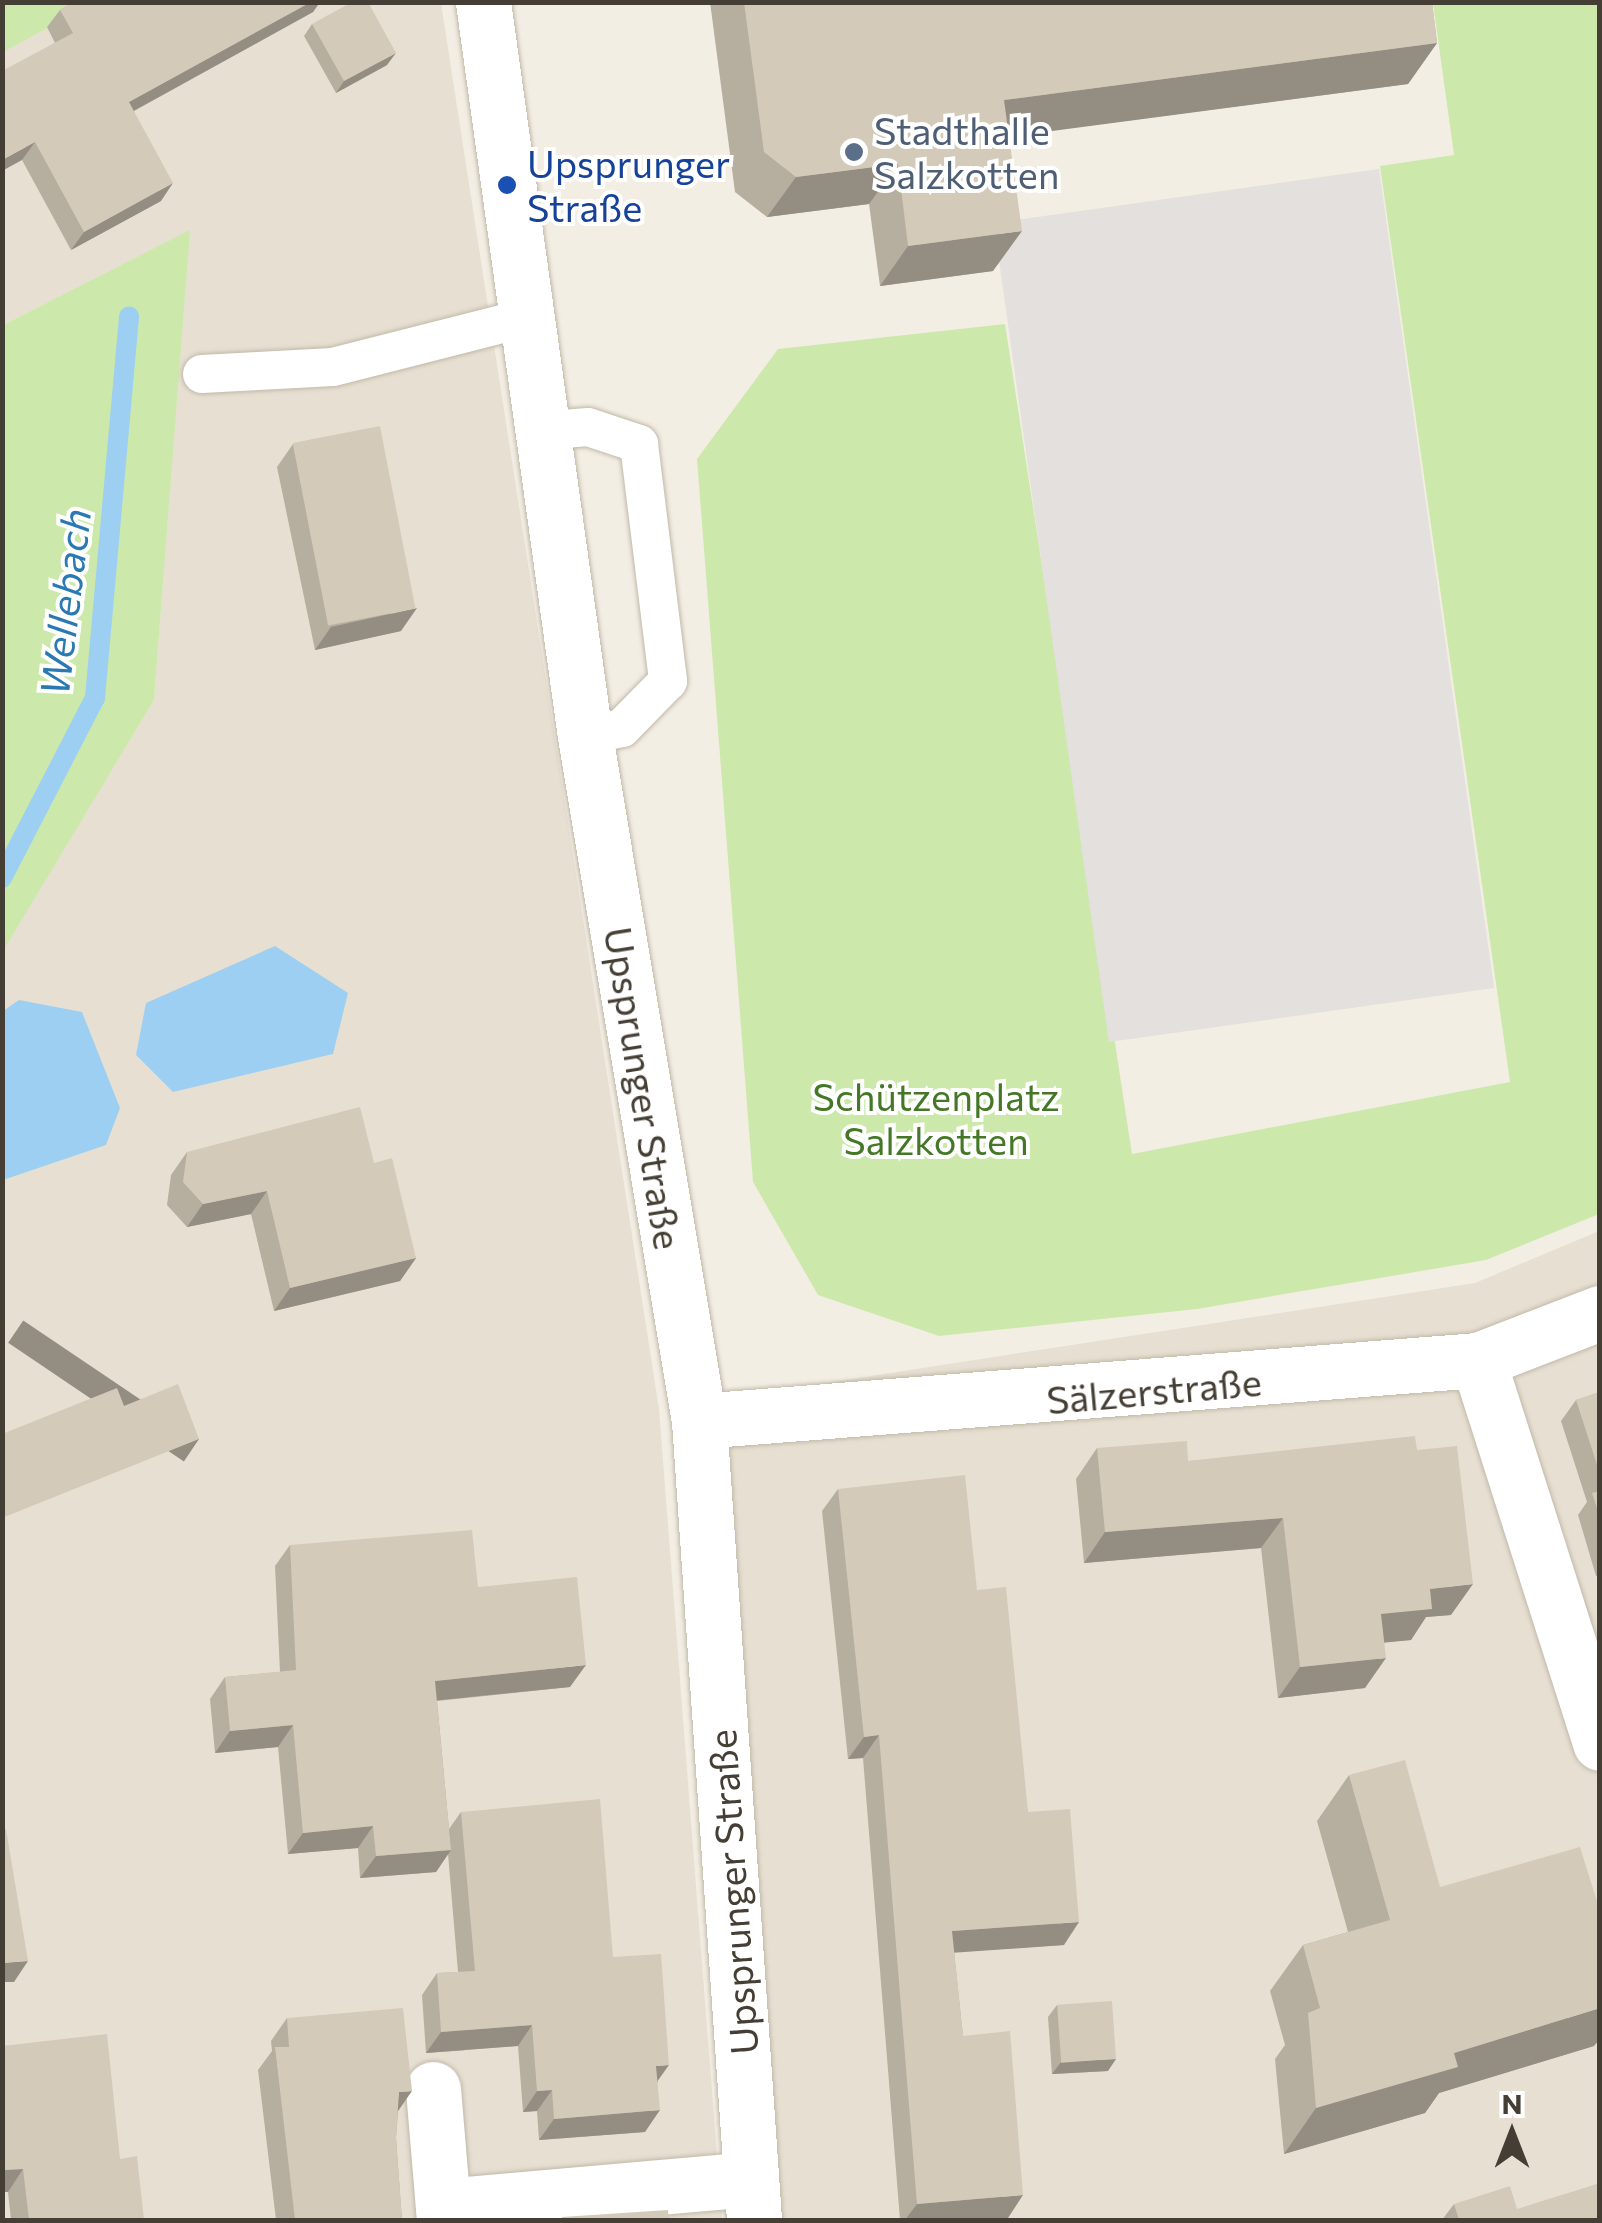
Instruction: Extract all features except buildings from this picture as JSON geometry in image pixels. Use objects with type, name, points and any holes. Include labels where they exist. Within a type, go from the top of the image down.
[{"type":"street","name":"Upsprunger Straße","points":[[434,2090],[443,2213],[753,2200],[699,1421],[585,736],[482,2]]},
{"type":"street","name":"Sälzerstraße","points":[[699,1421],[1478,1360],[1600,1313]]},
{"type":"street","points":[[1478,1360],[1600,1743]]},
{"type":"lane","points":[[202,374],[333,367],[525,318]]},
{"type":"lane","points":[[540,431],[588,426],[639,444],[668,681],[622,728],[585,736]]},
{"type":"shaded area","points":[[3,3],[441,3],[659,1409],[722,2220],[3,2220],[2,951],[154,700],[189,231],[3,325]]},
{"type":"shaded area","points":[[1379,169],[1494,988],[1109,1042],[994,223]]},
{"type":"shaded area","points":[[1599,1231],[1599,2220],[781,2220],[721,1399],[1475,1283]]},
{"type":"green space","points":[[3,3],[94,3],[3,52]]},
{"type":"green space","name":"Schützenplatz Salzkotten","points":[[1433,3],[1599,3],[1599,1214],[1486,1260],[1197,1309],[939,1336],[818,1295],[753,1182],[697,459],[778,349],[1005,324],[1132,1154],[1510,1082],[1380,166],[1454,155]]},
{"type":"green space","points":[[190,230],[154,700],[3,951],[3,325]]},
{"type":"water","points":[[275,946],[348,993],[333,1054],[173,1092],[136,1055],[146,1003]]},
{"type":"water","points":[[19,1000],[82,1012],[120,1108],[106,1145],[3,1180],[3,1011]]},
{"type":"waterway","name":"Wellebach","points":[[2,878],[95,698],[129,317]]},
{"type":"place","name":"Stadthalle Salzkotten","points":[[854,152]]},
{"type":"place","name":"Upsprunger Straße","points":[[507,185]]}]
